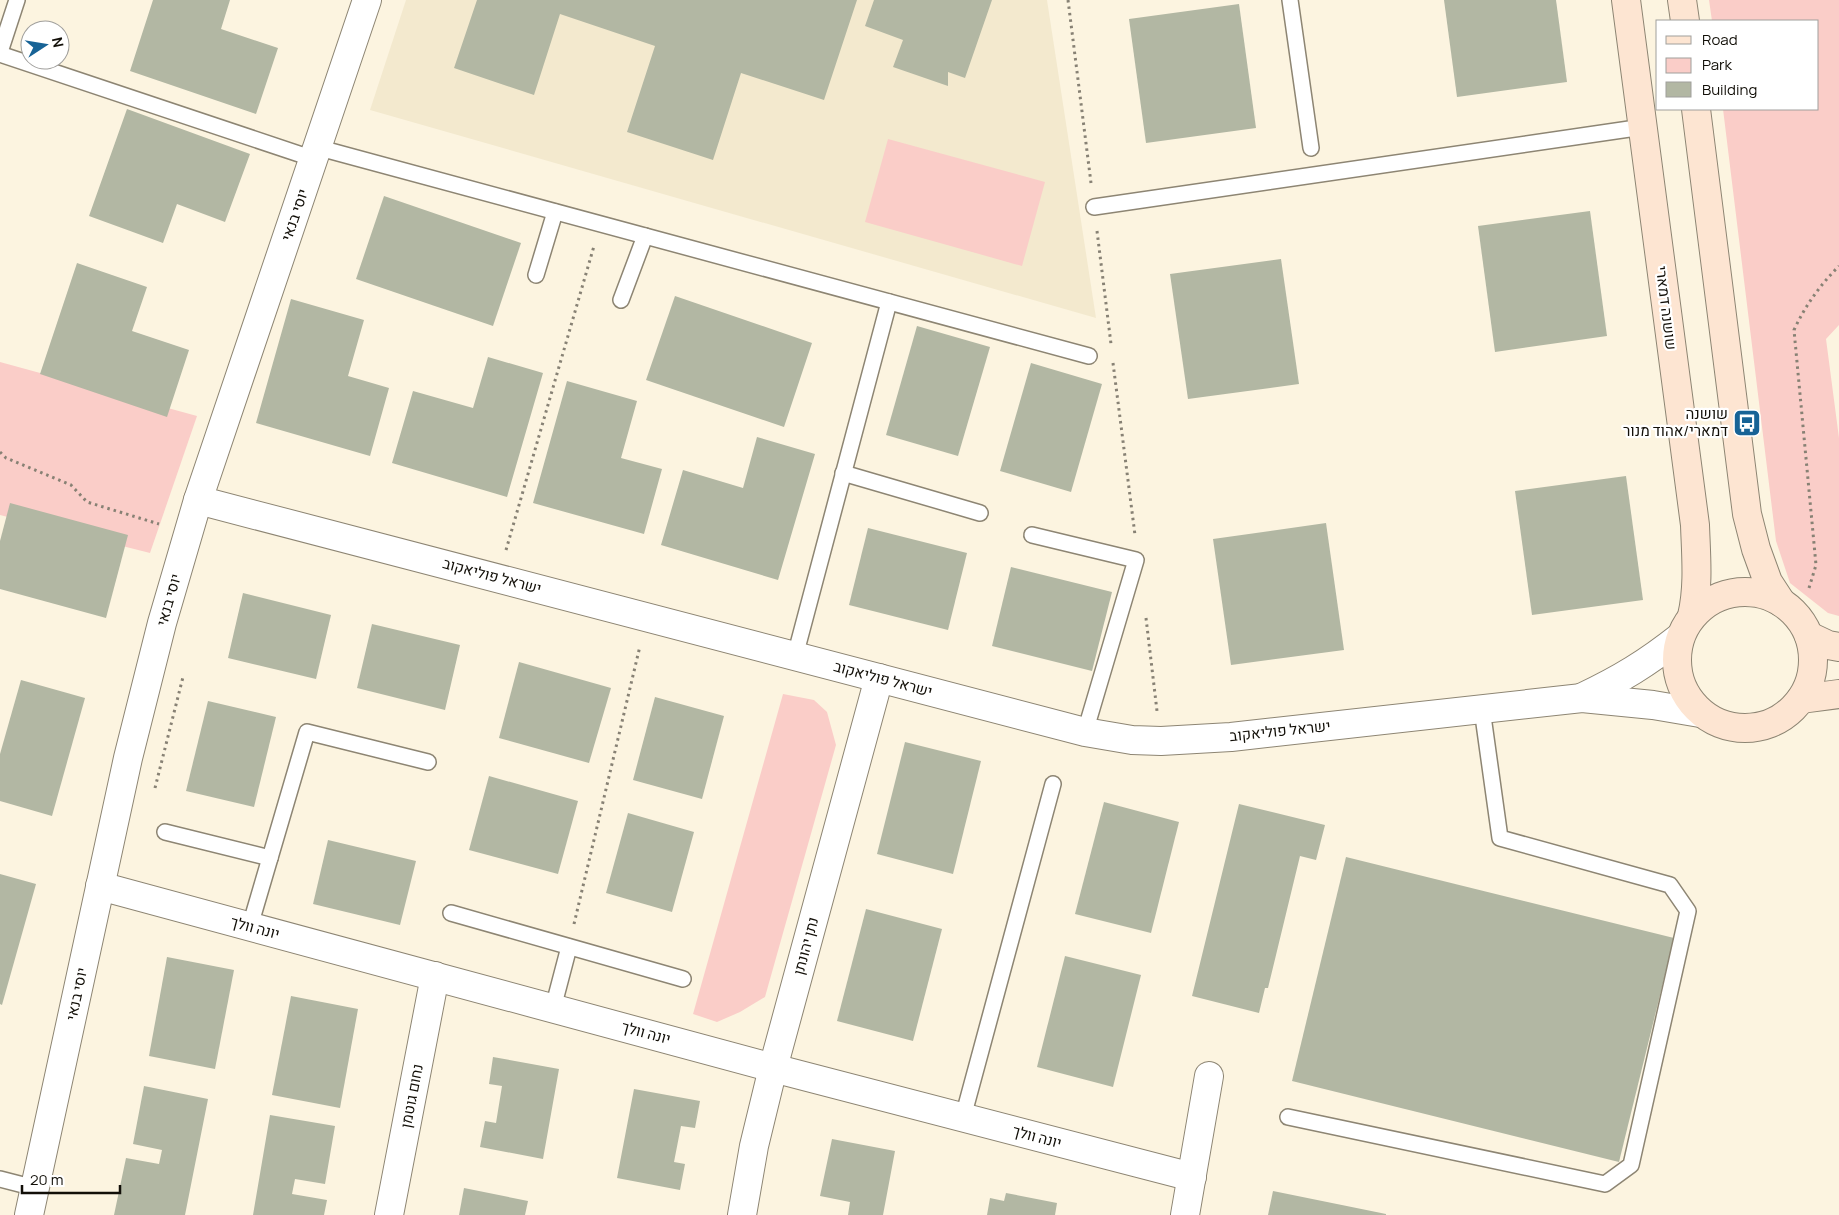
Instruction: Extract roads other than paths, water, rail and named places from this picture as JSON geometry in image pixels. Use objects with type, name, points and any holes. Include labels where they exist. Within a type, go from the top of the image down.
[{"type":"main road","name":"שושנה דמארי","points":[[1626,0],[1695,525],[1696,600],[1686,627]]},
{"type":"main road","points":[[1682,0],[1685,20]]},
{"type":"main road","points":[[1696,110],[1747,514],[1756,549],[1768,582],[1796,618],[1813,657],[1811,680],[1801,699],[1785,716],[1765,726],[1742,729],[1720,725],[1700,713],[1687,697],[1678,678],[1676,657],[1686,627],[1707,603],[1724,594],[1744,592],[1763,594],[1796,618],[1828,645],[1839,647]]},
{"type":"main road","points":[[1801,699],[1839,694]]},
{"type":"street","name":"יוסי בנאי","points":[[29,1215],[130,748],[162,623],[198,500],[367,0]]},
{"type":"street","name":"ישראל פוליאקוב","points":[[198,500],[1085,732],[1132,740],[1161,741],[1231,737],[1582,698],[1653,704],[1700,713]]},
{"type":"street","name":"ישראל פוליאקוב","points":[[1582,698],[1630,674],[1652,660],[1686,627]]},
{"type":"street","name":"נתן יהונתן","points":[[742,1215],[754,1146],[773,1068],[879,678]]},
{"type":"street","name":"יונה וולך","points":[[100,886],[773,1068],[1192,1177]]},
{"type":"street","name":"נחום גוטמן","points":[[389,1215],[435,976]]},
{"type":"street","points":[[1185,1215],[1209,1076]]},
{"type":"lane","points":[[17,0],[0,53],[315,153],[555,212],[1089,356]]},
{"type":"lane","points":[[1290,0],[1311,148]]},
{"type":"lane","points":[[1094,206],[1643,127]]},
{"type":"lane","points":[[536,275],[555,212]]},
{"type":"lane","points":[[621,300],[645,236]]},
{"type":"lane","points":[[794,656],[889,302]]},
{"type":"lane","points":[[843,473],[980,513]]},
{"type":"lane","points":[[1032,535],[1136,560],[1085,732]]},
{"type":"lane","points":[[1288,1117],[1605,1184],[1631,1164],[1688,911],[1670,884],[1500,838],[1482,709]]},
{"type":"lane","points":[[250,926],[307,732],[428,762]]},
{"type":"lane","points":[[963,1117],[1053,784]]},
{"type":"lane","points":[[166,832],[270,858]]},
{"type":"lane","points":[[450,913],[683,979]]},
{"type":"lane","points":[[553,1008],[569,947]]},
{"type":"lane","points":[[0,1179],[35,1188]]},
{"type":"place","name":"שושנה דמארי/אהוד מנור","points":[[1747,423]]}]
